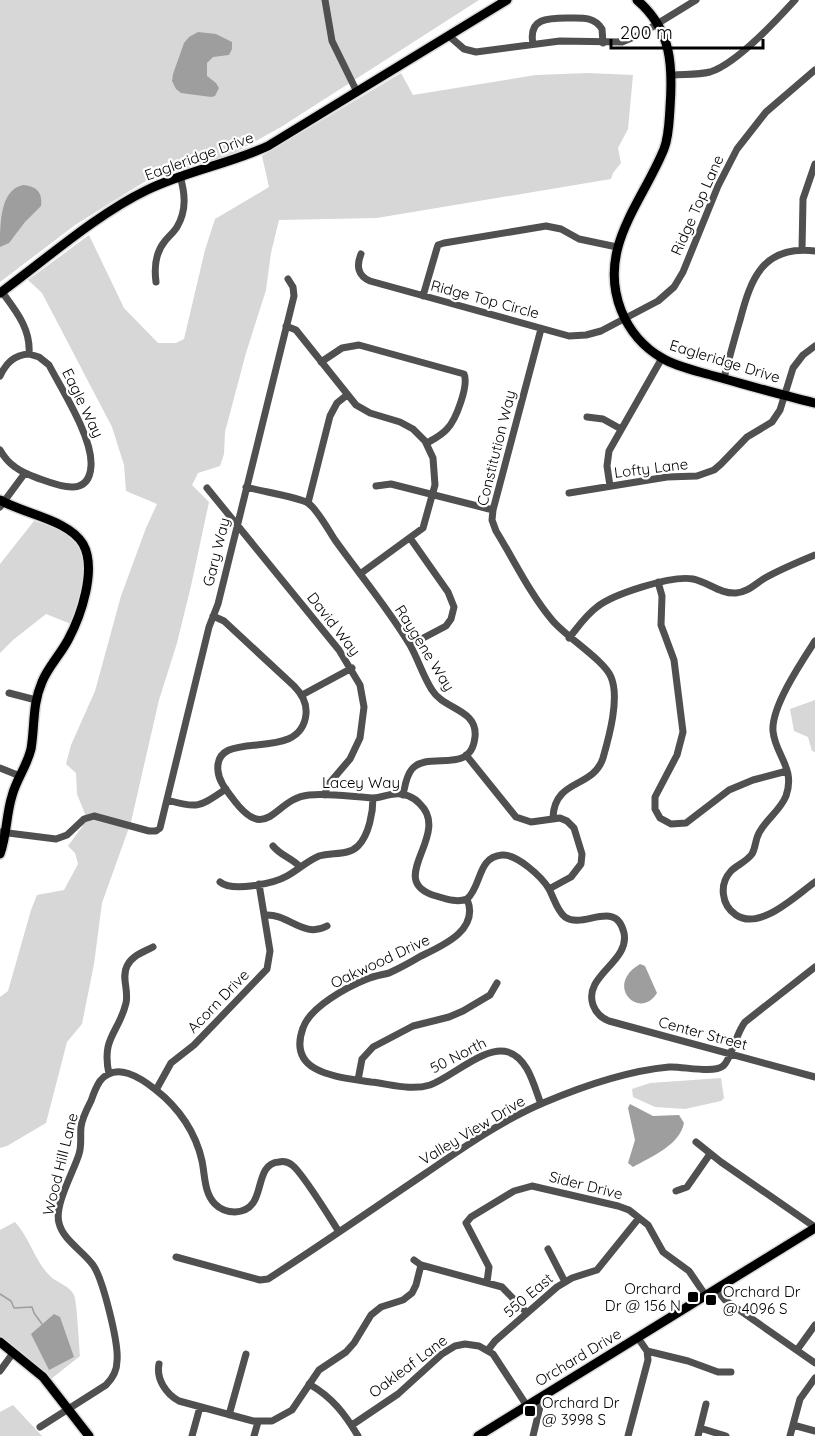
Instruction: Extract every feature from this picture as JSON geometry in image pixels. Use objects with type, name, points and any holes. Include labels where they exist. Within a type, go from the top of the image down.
[{"type":"main road","name":"Eagleridge Drive","points":[[1,292],[112,210],[144,191],[180,176],[232,161],[268,146],[507,0]]},
{"type":"main road","name":"Eagleridge Drive","points":[[637,0],[657,23],[668,50],[672,75],[667,141],[623,230],[617,247],[614,282],[618,303],[625,320],[643,344],[662,358],[815,403]]},
{"type":"main road","points":[[0,854],[11,797],[31,748],[36,700],[44,677],[75,626],[88,580],[89,561],[81,541],[71,531],[1,503]]},
{"type":"main road","name":"Orchard Drive","points":[[478,1436],[815,1228]]},
{"type":"main road","points":[[0,1342],[43,1377],[90,1436]]},
{"type":"street","points":[[325,0],[332,41],[357,92]]},
{"type":"street","points":[[449,36],[464,49],[476,52],[560,41],[603,43],[628,40],[696,0]]},
{"type":"street","points":[[672,75],[705,73],[722,66],[768,28],[795,0]]},
{"type":"street","points":[[533,44],[532,34],[536,25],[541,20],[552,18],[585,18],[596,22],[602,29],[603,43]]},
{"type":"street","name":"Ridge Top Lane","points":[[625,320],[662,298],[674,287],[683,272],[718,186],[737,149],[766,112],[815,70]]},
{"type":"street","points":[[802,250],[803,199],[815,164]]},
{"type":"street","points":[[156,282],[155,264],[159,252],[183,214],[184,196],[180,176]]},
{"type":"street","points":[[423,296],[436,249],[438,245],[444,243],[546,226],[561,229],[579,239],[617,247]]},
{"type":"street","points":[[724,378],[752,281],[774,258],[802,250],[815,251]]},
{"type":"street","name":"Ridge Top Circle","points":[[361,254],[358,267],[364,279],[569,336],[601,331],[625,320]]},
{"type":"street","name":"Gary Way","points":[[3,832],[57,839],[67,835],[81,820],[91,816],[147,831],[156,831],[161,826],[286,326],[294,291],[288,279]]},
{"type":"street","points":[[1,292],[24,324],[29,354],[20,355],[11,360],[1,373]]},
{"type":"street","points":[[286,326],[296,330],[346,395],[362,410],[410,427],[427,443],[435,468],[435,485],[423,528],[360,574]]},
{"type":"street","name":"Constitution Way","points":[[541,328],[492,520],[496,531],[543,609],[569,638],[609,672],[614,686],[612,724],[599,768],[563,792],[555,804],[553,817]]},
{"type":"street","points":[[321,362],[342,348],[359,345],[464,374],[466,381],[453,421],[444,432],[427,443]]},
{"type":"street","name":"Lofty Lane","points":[[569,493],[666,477],[697,476],[709,473],[721,465],[747,437],[772,422],[778,414],[793,368],[815,346]]},
{"type":"street","name":"Eagle Way","points":[[0,450],[10,463],[25,473],[60,487],[71,488],[85,482],[90,474],[88,441],[49,365],[39,357],[29,354]]},
{"type":"street","points":[[610,486],[607,471],[608,456],[662,358]]},
{"type":"street","points":[[246,487],[308,503],[330,416],[334,407],[346,395]]},
{"type":"street","points":[[587,417],[603,419],[621,429]]},
{"type":"street","points":[[1,503],[25,473]]},
{"type":"street","points":[[376,486],[391,484],[493,510]]},
{"type":"street","name":"David Way","points":[[207,488],[339,650],[352,668],[363,696],[362,731],[353,754],[327,786],[325,795]]},
{"type":"street","name":"Raygene Way","points":[[308,503],[410,645],[436,697],[446,705],[464,713],[472,721],[475,728],[475,739],[466,755]]},
{"type":"street","points":[[410,538],[451,595],[454,607],[451,619],[446,626],[410,645]]},
{"type":"street","points":[[569,638],[589,614],[601,604],[658,582],[691,579],[703,581],[726,592],[739,592],[750,589],[766,578],[815,555]]},
{"type":"street","points":[[658,582],[662,596],[661,625],[672,655],[683,732],[677,755],[655,797],[655,809],[660,818],[671,824],[686,823],[729,790],[760,777],[787,771]]},
{"type":"street","points":[[213,616],[224,621],[302,696],[352,668]]},
{"type":"street","points":[[815,641],[778,704],[773,718],[774,737],[787,771],[788,786],[784,799],[759,832],[750,856],[727,876],[723,895],[734,914],[745,919],[757,920],[768,915],[815,882]]},
{"type":"street","points":[[9,693],[36,700]]},
{"type":"street","name":"Lacey Way","points":[[302,696],[305,718],[300,731],[293,737],[281,742],[235,747],[222,756],[218,772],[226,789],[244,813],[253,818],[270,817],[297,798],[309,795],[373,798],[394,794],[413,798],[420,804],[429,819],[428,837],[414,869],[418,885],[423,891],[433,895],[456,901],[467,899]]},
{"type":"street","points":[[403,795],[408,776],[416,765],[428,761],[453,760],[466,755],[516,817],[531,822],[553,817],[563,819],[574,828],[582,857],[580,867],[574,875],[549,889],[527,866],[510,857],[500,856],[484,864],[474,891],[467,899]]},
{"type":"street","points":[[0,768],[20,776]]},
{"type":"street","points":[[167,800],[199,806],[226,789]]},
{"type":"street","points":[[220,882],[234,888],[259,884],[282,878],[319,856],[348,852],[359,845],[365,835],[373,798]]},
{"type":"street","points":[[273,846],[280,853],[294,860],[300,867]]},
{"type":"street","name":"Acorn Drive","points":[[156,1090],[171,1063],[194,1044],[267,969],[270,955],[259,884]]},
{"type":"street","name":"Center Street","points":[[549,889],[560,912],[568,918],[578,921],[606,915],[618,922],[623,931],[622,949],[593,987],[592,1004],[598,1015],[609,1021],[815,1077]]},
{"type":"street","name":"Oakwood Drive","points":[[358,1080],[325,1075],[309,1064],[302,1052],[300,1042],[307,1020],[341,992],[368,978],[398,968],[454,939],[466,924],[470,910],[467,899]]},
{"type":"street","points":[[265,915],[274,916],[308,930],[316,931],[327,927]]},
{"type":"street","points":[[153,947],[135,956],[126,967],[124,975],[127,1001],[107,1047],[109,1074],[119,1071],[128,1073],[156,1090],[178,1112],[191,1131],[200,1154],[207,1191],[216,1206],[233,1212],[248,1208],[257,1198],[266,1168],[274,1163],[285,1162],[296,1169],[339,1232]]},
{"type":"street","points":[[729,1054],[745,1022],[815,968]]},
{"type":"street","points":[[358,1080],[363,1059],[373,1047],[413,1026],[463,1011],[490,995],[497,983]]},
{"type":"street","name":"50 North","points":[[358,1080],[408,1087],[423,1086],[441,1080],[489,1053],[503,1051],[524,1063],[541,1104]]},
{"type":"street","name":"Valley View Drive","points":[[177,1257],[265,1280],[473,1141],[541,1104],[600,1082],[637,1072],[675,1067],[719,1069],[726,1062],[729,1054]]},
{"type":"street","name":"Wood Hill Lane","points":[[40,1427],[109,1382],[116,1370],[117,1361],[100,1278],[91,1263],[63,1231],[58,1217],[68,1180],[80,1152],[82,1121],[99,1083],[109,1074]]},
{"type":"street","points":[[696,1142],[815,1228]]},
{"type":"street","points":[[676,1191],[687,1186],[710,1154]]},
{"type":"street","name":"Sider Drive","points":[[487,1282],[489,1267],[466,1223],[471,1216],[514,1191],[532,1186],[622,1207],[650,1228],[663,1252],[689,1271],[706,1296]]},
{"type":"street","name":"550 East","points":[[488,1350],[495,1341],[565,1282],[597,1270],[639,1218]]},
{"type":"street","points":[[548,1250],[565,1282]]},
{"type":"street","points":[[414,1260],[421,1265],[505,1288],[527,1313]]},
{"type":"street","points":[[159,1364],[159,1378],[170,1395],[179,1401],[258,1422],[273,1421],[288,1413],[322,1367],[350,1348],[371,1315],[381,1307],[403,1300],[412,1293],[421,1265]]},
{"type":"street","points":[[716,1289],[725,1300],[815,1363]]},
{"type":"street","points":[[797,1350],[815,1325]]},
{"type":"street","points":[[628,1436],[648,1362],[647,1351],[638,1338]]},
{"type":"street","name":"Oakleaf Lane","points":[[352,1425],[398,1394],[424,1368],[450,1348],[470,1344],[488,1350]]},
{"type":"street","points":[[488,1350],[498,1359],[527,1406]]},
{"type":"street","points":[[647,1351],[688,1361],[718,1372],[731,1372]]},
{"type":"street","points":[[0,1371],[13,1353]]},
{"type":"street","points":[[229,1415],[246,1354]]},
{"type":"street","points":[[790,1436],[800,1400],[815,1378]]},
{"type":"street","points":[[309,1384],[331,1398],[344,1413],[358,1436]]},
{"type":"street","points":[[533,1436],[540,1410],[537,1400]]},
{"type":"street","points":[[706,1404],[699,1432],[726,1436]]},
{"type":"street","points":[[192,1436],[200,1407]]},
{"type":"street","points":[[254,1436],[258,1422]]},
{"type":"street","points":[[793,1425],[815,1431]]},
{"type":"shaded area","points":[[0,0],[479,0],[281,127],[236,152],[200,166],[149,179],[75,225],[0,282]]},
{"type":"shaded area","points":[[198,32],[216,34],[232,42],[229,55],[213,57],[207,63],[207,76],[219,88],[215,96],[211,97],[181,93],[172,81],[184,43]]},
{"type":"shaded area","points":[[401,73],[413,95],[536,75],[588,73],[633,75],[628,129],[618,148],[621,163],[611,179],[377,218],[279,220],[271,253],[266,290],[225,432],[224,454],[220,466],[198,473],[192,485],[209,502],[191,586],[177,643],[159,700],[131,822],[102,903],[94,964],[82,1024],[67,1042],[46,1123],[0,1148],[0,997],[8,991],[37,895],[64,890],[78,864],[75,853],[68,846],[82,827],[85,814],[77,794],[76,773],[66,764],[71,745],[95,691],[121,596],[157,504],[126,491],[124,465],[112,427],[42,293],[28,280],[89,235],[124,308],[158,343],[176,343],[184,339],[205,250],[215,219],[269,187],[262,156]]},
{"type":"shaded area","points":[[23,185],[32,187],[40,193],[41,206],[9,243],[0,247],[1,218],[6,200],[15,188]]},
{"type":"shaded area","points":[[34,521],[61,530],[73,538],[80,548],[83,573],[78,599],[71,624],[46,614],[0,653],[0,564]]},
{"type":"shaded area","points":[[815,700],[815,752],[812,751],[808,737],[794,731],[790,709]]},
{"type":"shaded area","points":[[640,964],[645,966],[657,993],[650,1001],[642,1003],[634,1002],[625,990],[625,982],[629,973]]},
{"type":"shaded area","points":[[721,1078],[724,1098],[721,1101],[685,1109],[655,1107],[633,1097],[632,1089],[650,1083]]},
{"type":"shaded area","points":[[630,1104],[653,1116],[679,1115],[684,1123],[677,1138],[671,1144],[633,1167],[628,1163],[635,1140],[628,1108]]},
{"type":"shaded area","points":[[15,1222],[45,1271],[70,1289],[75,1299],[80,1356],[51,1379],[0,1337],[0,1230]]},
{"type":"shaded area","points":[[54,1314],[60,1317],[74,1357],[49,1370],[31,1334]]},
{"type":"shaded area","points":[[13,1405],[42,1436],[0,1436],[0,1412]]},
{"type":"waterway","points":[[0,1294],[11,1301],[14,1308],[32,1307],[42,1324]]},
{"type":"place","name":"Orchard Dr @ 156 N","points":[[693,1297]]},
{"type":"place","name":"Orchard Dr @ 4096 S","points":[[711,1300]]},
{"type":"place","name":"Orchard Dr @ 3998 S","points":[[530,1411]]}]
